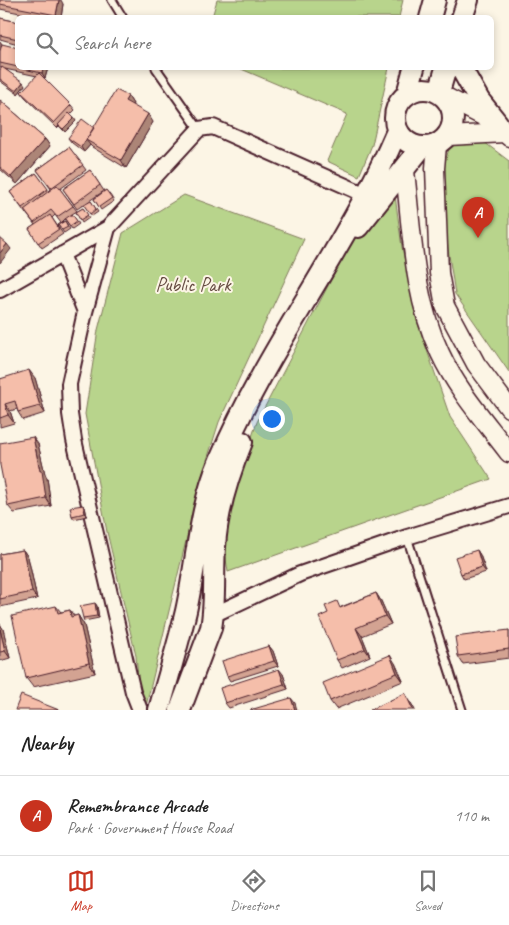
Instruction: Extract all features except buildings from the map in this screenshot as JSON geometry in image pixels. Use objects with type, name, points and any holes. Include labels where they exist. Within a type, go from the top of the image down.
[{"type":"main road","points":[[431,15],[435,0]]},
{"type":"main road","points":[[463,15],[468,0]]},
{"type":"main road","points":[[407,94],[413,70]]},
{"type":"main road","points":[[442,95],[446,70]]},
{"type":"main road","points":[[462,70],[479,100],[504,131]]},
{"type":"main road","points":[[180,710],[210,628],[213,615],[215,547],[220,505],[226,483],[242,443],[304,323],[357,229],[405,171],[435,143],[454,121],[454,112],[442,95],[423,89],[407,94],[401,100],[395,115],[397,131],[403,139],[435,143]]},
{"type":"main road","points":[[159,710],[186,611],[208,494],[219,462],[232,433],[298,310],[366,195],[397,131]]},
{"type":"street","points":[[442,95],[504,131]]},
{"type":"street","points":[[0,290],[108,228],[199,129],[213,127],[366,195]]},
{"type":"street","points":[[504,131],[435,143],[435,168],[439,273],[445,306],[476,364],[509,408]]},
{"type":"street","points":[[405,171],[418,285],[426,320],[440,354],[458,386],[509,453]]},
{"type":"street","points":[[108,228],[85,312],[69,384],[70,414],[108,588],[133,692],[140,710]]},
{"type":"street","points":[[62,254],[85,312]]},
{"type":"street","points":[[213,615],[300,574],[407,537],[509,506]]},
{"type":"lane","points":[[112,0],[121,15]]},
{"type":"lane","points":[[157,70],[199,129]]},
{"type":"lane","points":[[407,537],[462,710]]},
{"type":"green space","points":[[217,0],[403,0],[399,15],[213,15]]},
{"type":"green space","points":[[244,70],[389,70],[372,145],[359,176],[327,161],[347,114]]},
{"type":"green space","points":[[484,142],[509,161],[509,372],[455,294],[438,183],[451,143]]},
{"type":"green space","name":"Public Park","points":[[184,195],[304,239],[219,422],[201,479],[145,710],[141,710],[136,656],[107,532],[85,414],[98,330],[123,233]]},
{"type":"green space","points":[[395,196],[402,247],[417,321],[450,417],[491,479],[228,572],[221,527],[257,422],[355,234]]},
{"type":"place","name":"Remembrance Arcade","points":[[478,238]]}]
